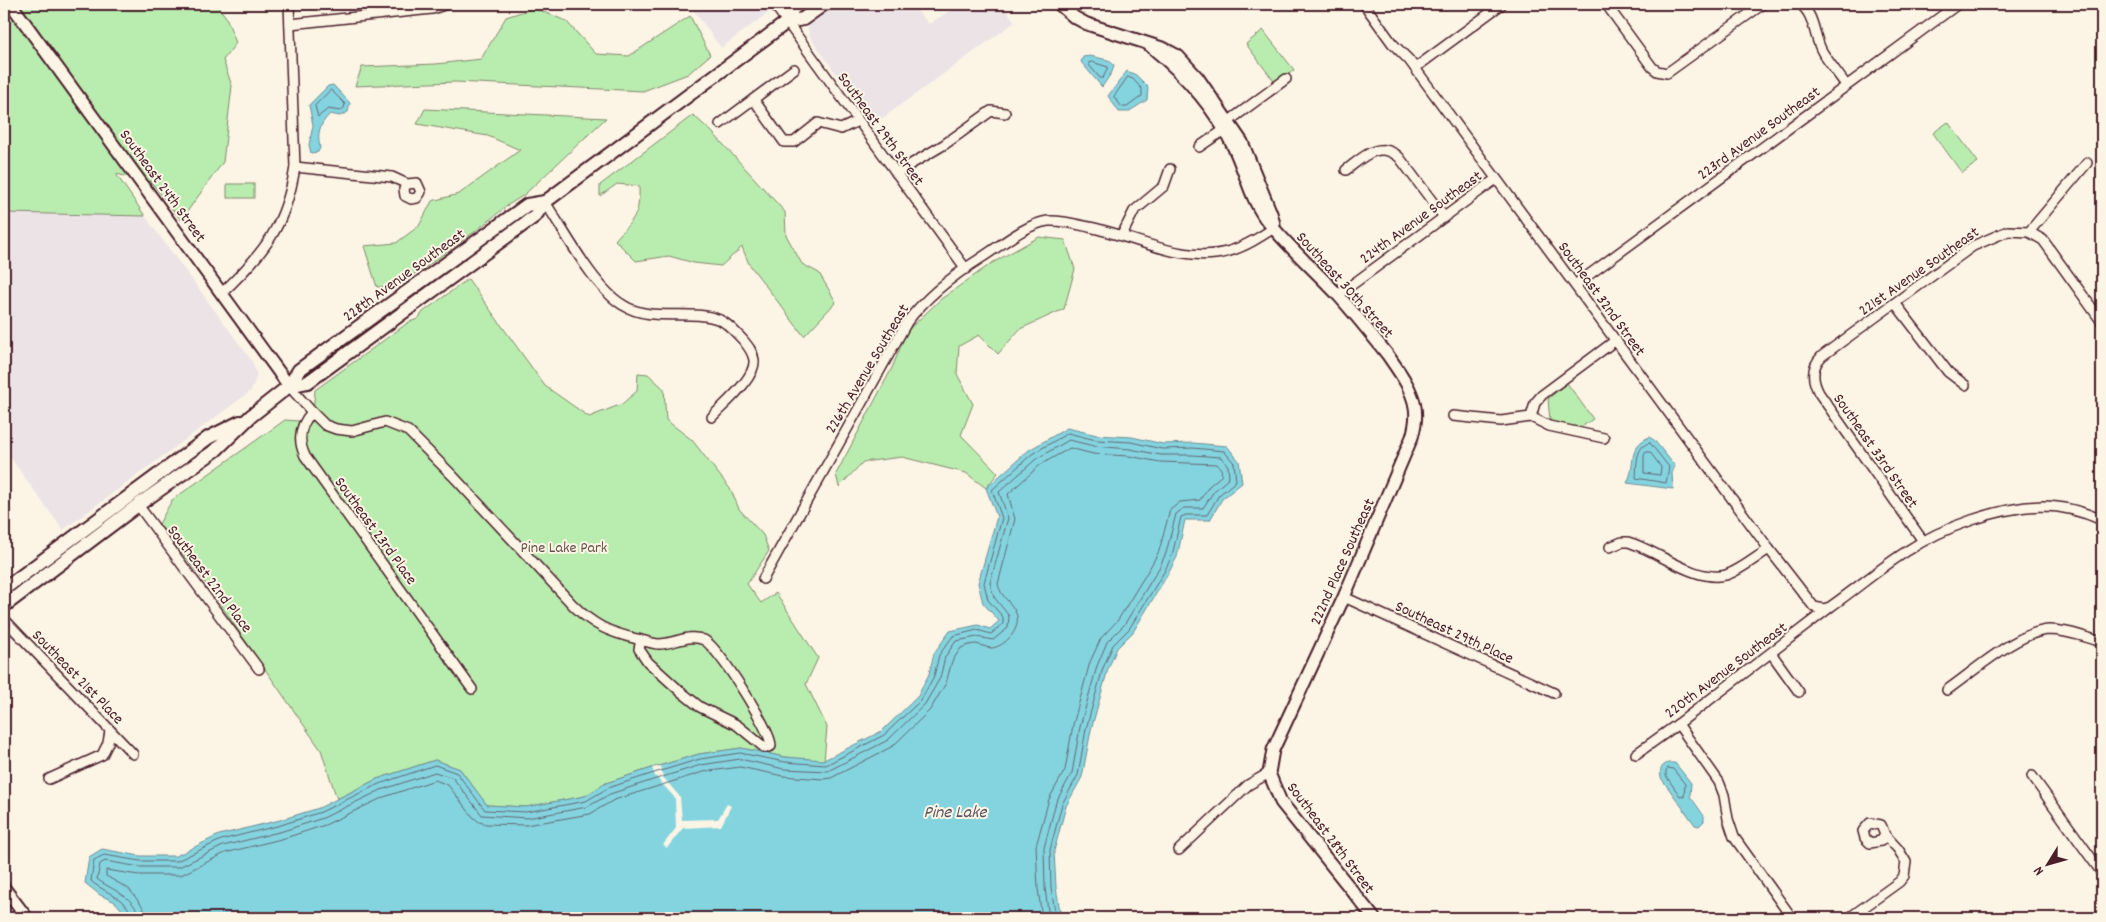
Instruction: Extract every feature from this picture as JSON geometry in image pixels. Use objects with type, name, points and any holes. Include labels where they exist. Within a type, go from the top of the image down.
[{"type":"main road","name":"228th Avenue Southeast","points":[[787,22],[794,8],[800,4]]},
{"type":"main road","name":"228th Avenue Southeast","points":[[289,386],[308,382],[535,216],[545,202],[787,22],[803,19],[824,4]]},
{"type":"main road","name":"228th Avenue Southeast","points":[[4,606],[138,505],[216,450],[251,416],[289,386],[299,370],[526,205],[545,202]]},
{"type":"main road","points":[[454,258],[462,270]]},
{"type":"main road","name":"228th Avenue Southeast","points":[[4,589],[208,438],[251,416]]},
{"type":"main road","points":[[38,580],[54,560],[68,548],[74,538]]},
{"type":"street","name":"Southeast 24th Street","points":[[11,4],[289,386]]},
{"type":"street","points":[[222,293],[257,258],[270,241],[287,206],[296,167],[290,4]]},
{"type":"street","points":[[290,24],[432,10],[447,4]]},
{"type":"street","name":"Southeast 29th Street","points":[[774,4],[966,269]]},
{"type":"street","points":[[1059,4],[1074,17],[1087,24],[1165,49],[1178,56],[1198,78],[1226,125],[1249,156],[1272,213],[1274,228],[1249,244],[1230,251],[1213,254],[1188,254],[1122,235],[1134,211],[1164,186],[1170,168]]},
{"type":"street","name":"Southeast 32nd Street","points":[[1364,4],[1392,43],[1405,54],[1769,549],[1809,601],[1819,609]]},
{"type":"street","points":[[1415,68],[1502,4]]},
{"type":"street","points":[[1606,4],[1647,60],[1657,70],[1667,72],[1674,69],[1763,4]]},
{"type":"street","points":[[1800,4],[1812,18],[1814,31],[1822,52],[1846,85]]},
{"type":"street","name":"223rd Avenue Southeast","points":[[1575,285],[1958,4]]},
{"type":"street","points":[[720,124],[794,69]]},
{"type":"street","points":[[1199,148],[1286,80]]},
{"type":"street","points":[[754,100],[784,142],[794,142],[818,123],[841,129],[858,120]]},
{"type":"street","points":[[896,173],[945,144],[991,111],[1006,113]]},
{"type":"street","points":[[1346,170],[1379,149],[1393,152],[1399,157],[1444,217]]},
{"type":"street","points":[[2087,163],[2029,232],[2043,240],[2102,322]]},
{"type":"street","points":[[296,167],[392,177],[407,184]]},
{"type":"street","name":"224th Avenue Southeast","points":[[1338,296],[1496,180]]},
{"type":"street","points":[[545,202],[599,284],[614,299],[631,310],[700,316],[721,321],[728,325],[746,344],[754,359],[754,368],[748,378],[712,417]]},
{"type":"street","name":"226th Avenue Southeast","points":[[763,579],[907,322],[929,298],[966,269],[1026,229],[1047,221],[1066,222],[1122,235]]},
{"type":"street","name":"Southeast 30th Street","points":[[1274,228],[1338,296],[1392,362]]},
{"type":"street","name":"221st Avenue Southeast","points":[[1814,373],[1816,362],[1822,356],[1973,246],[2008,231],[2029,232]]},
{"type":"street","points":[[1895,304],[1948,372],[1966,386]]},
{"type":"street","points":[[1531,417],[1535,402],[1542,394],[1616,340]]},
{"type":"street","name":"222nd Place Southeast","points":[[1269,773],[1273,750],[1344,597],[1415,427],[1416,416],[1411,394],[1392,362]]},
{"type":"street","name":"Southeast 33rd Street","points":[[1814,373],[1814,380],[1819,393],[1923,541]]},
{"type":"street","points":[[289,386],[325,425],[336,429],[352,431],[385,422],[408,431],[454,476],[587,619],[600,628],[658,644],[689,638],[704,640],[713,647],[746,693],[769,736],[771,746],[765,748],[737,725],[700,707],[680,691],[648,662],[639,649],[641,640]]},
{"type":"street","name":"Southeast 23rd Place","points":[[312,412],[302,425],[300,433],[300,442],[305,456],[472,689]]},
{"type":"street","points":[[1452,416],[1500,421],[1531,417],[1549,426],[1604,438]]},
{"type":"street","name":"Southeast 22nd Place","points":[[138,505],[259,669]]},
{"type":"street","name":"220th Avenue Southeast","points":[[1636,754],[1771,654],[1830,607],[1906,551],[1923,541],[1980,518],[2019,508],[2044,506],[2065,508],[2102,520]]},
{"type":"street","points":[[1610,547],[1628,542],[1688,569],[1717,576],[1725,575],[1735,570],[1769,549]]},
{"type":"street","name":"Southeast 29th Place","points":[[1344,597],[1554,693]]},
{"type":"street","name":"220th Avenue Southeast","points":[[1819,609],[1830,607]]},
{"type":"street","name":"Southeast 21st Place","points":[[4,618],[133,754]]},
{"type":"street","points":[[1947,690],[2021,638],[2036,632],[2064,631],[2102,642]]},
{"type":"street","points":[[1771,654],[1799,692]]},
{"type":"street","points":[[1678,724],[1719,782],[1734,837],[1792,918]]},
{"type":"street","points":[[49,779],[102,755],[108,743],[110,731]]},
{"type":"street","points":[[1180,850],[1248,785],[1269,773]]},
{"type":"street","name":"Southeast 28th Street","points":[[1269,773],[1276,793],[1289,813],[1374,918]]},
{"type":"street","points":[[2032,776],[2102,873]]},
{"type":"street","points":[[1849,918],[1899,882],[1904,876],[1906,862],[1904,856],[1885,835]]},
{"type":"street","points":[[4,888],[27,918]]},
{"type":"shaded area","points":[[689,4],[780,4],[721,48]]},
{"type":"shaded area","points":[[835,4],[911,4],[929,24],[960,4],[1002,4],[1015,22],[873,125],[810,37],[807,24]]},
{"type":"shaded area","points":[[4,213],[145,216],[252,361],[257,375],[251,391],[63,530],[4,449]]},
{"type":"green space","points":[[4,4],[216,4],[226,17],[236,43],[223,60],[232,86],[223,162],[181,220],[151,182],[116,174],[145,216],[4,213]]},
{"type":"green space","points":[[534,8],[566,21],[596,54],[629,56],[690,16],[710,55],[688,74],[643,91],[455,82],[355,86],[362,67],[436,64],[481,59],[506,17]]},
{"type":"green space","points":[[1263,30],[1294,70],[1276,84],[1246,44]]},
{"type":"green space","points":[[425,109],[606,118],[524,195],[508,205],[477,230],[423,269],[392,286],[377,287],[364,246],[396,243],[419,226],[432,201],[459,194],[520,150],[488,136],[417,124]]},
{"type":"green space","points":[[693,115],[712,132],[785,212],[786,235],[802,264],[819,273],[836,302],[804,336],[749,264],[742,247],[721,266],[694,263],[669,256],[636,261],[615,240],[637,210],[639,186],[617,184],[600,196],[600,185]]},
{"type":"green space","points":[[1948,122],[1978,162],[1962,173],[1933,133]]},
{"type":"green space","points":[[227,184],[254,184],[254,198],[227,198]]},
{"type":"green space","points":[[1039,237],[1065,240],[1075,269],[1064,309],[1020,329],[998,354],[979,335],[959,346],[957,374],[973,404],[961,435],[998,473],[986,488],[966,473],[902,457],[863,462],[839,487],[836,474],[892,368],[907,331],[941,299],[992,263]]},
{"type":"green space","name":"Pine Lake Park","points":[[468,279],[545,386],[589,417],[622,404],[637,391],[638,373],[648,374],[664,389],[666,420],[692,440],[731,490],[739,509],[763,535],[769,551],[747,584],[761,603],[776,593],[818,658],[806,684],[827,727],[824,761],[785,757],[741,748],[699,754],[606,783],[585,796],[526,807],[487,805],[460,769],[435,760],[377,779],[337,799],[321,750],[206,584],[159,524],[172,500],[285,420],[312,422],[315,390],[409,322],[418,319],[423,312]]},
{"type":"green space","points":[[1567,383],[1593,419],[1578,429],[1550,421],[1548,399]]},
{"type":"water","points":[[1090,56],[1108,60],[1114,65],[1112,72],[1102,87],[1081,62],[1083,57]]},
{"type":"water","points":[[1127,71],[1136,75],[1148,87],[1147,100],[1128,112],[1119,112],[1108,96]]},
{"type":"water","points":[[333,85],[350,103],[348,112],[340,116],[330,114],[326,118],[320,130],[320,148],[318,152],[311,153],[309,145],[313,125],[309,105],[328,86]]},
{"type":"water","name":"Pine Lake","points":[[1067,428],[1097,435],[1132,437],[1163,444],[1193,443],[1227,446],[1239,461],[1242,483],[1222,499],[1210,520],[1185,520],[1177,557],[1133,632],[1117,648],[1108,669],[1091,730],[1082,777],[1066,806],[1054,851],[1056,887],[1061,918],[129,918],[115,902],[100,895],[85,883],[89,857],[102,849],[140,856],[176,856],[219,835],[319,808],[377,779],[435,760],[460,769],[487,805],[526,807],[585,796],[606,783],[699,754],[741,748],[785,757],[824,760],[882,731],[918,696],[929,674],[934,653],[950,631],[978,625],[990,629],[999,621],[983,603],[978,583],[997,517],[986,488],[1029,450]]},
{"type":"water","points":[[1649,437],[1654,440],[1675,466],[1672,473],[1673,489],[1627,483],[1637,446]]},
{"type":"water","points":[[1675,763],[1691,783],[1690,796],[1704,816],[1704,821],[1699,826],[1695,825],[1661,778],[1661,769],[1663,765]]},
{"type":"pier","points":[[661,766],[663,777],[680,797],[682,820],[718,819],[727,804],[731,806],[721,826],[683,828],[667,848],[663,845],[676,828],[675,798],[655,776],[652,768]]}]
